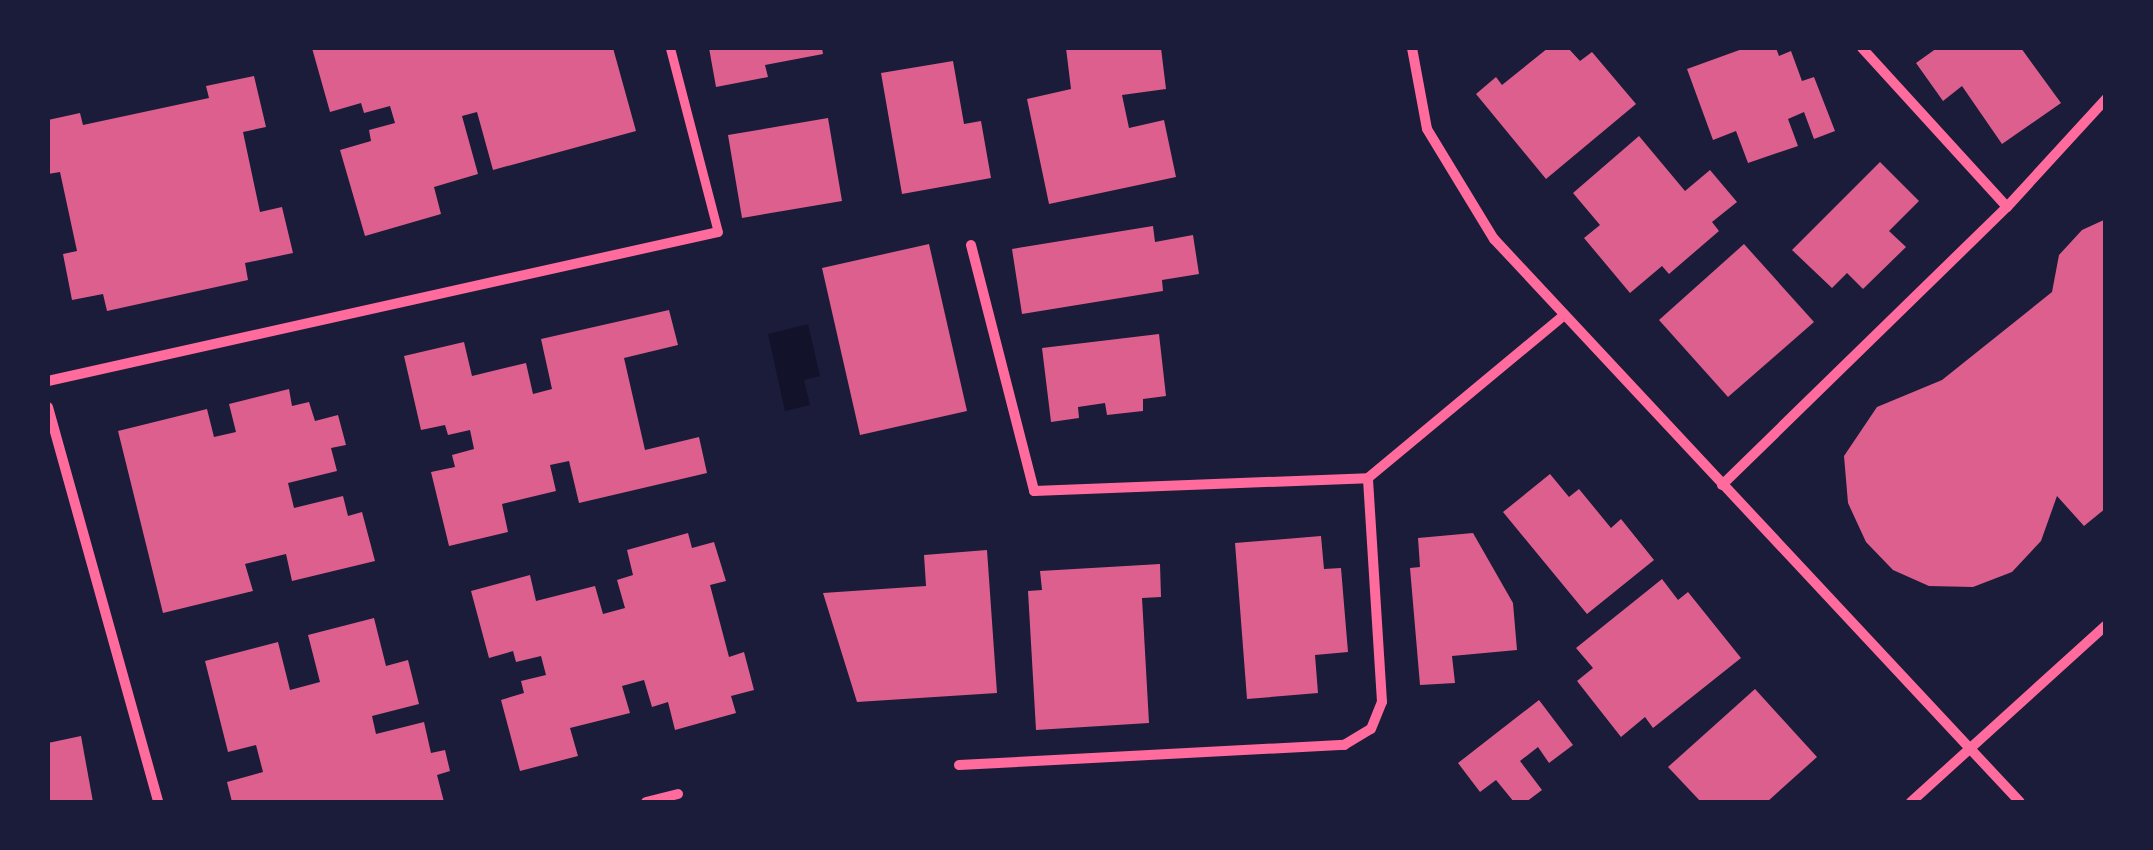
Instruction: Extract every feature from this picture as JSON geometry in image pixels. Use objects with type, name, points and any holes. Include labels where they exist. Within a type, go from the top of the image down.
[{"type":"street","points":[[48,380],[718,232],[670,48]]},
{"type":"street","points":[[1412,48],[1427,129],[1494,239],[1968,752],[2020,802]]},
{"type":"street","points":[[1862,48],[2007,207]]},
{"type":"street","points":[[1722,486],[2007,207],[2106,99]]},
{"type":"street","points":[[971,245],[1034,491],[1368,478],[1564,314]]},
{"type":"street","points":[[48,407],[158,802]]},
{"type":"street","points":[[959,765],[1344,745],[1370,728],[1382,702],[1368,478]]},
{"type":"street","points":[[1911,802],[2106,625]]},
{"type":"street","points":[[646,802],[678,794]]},
{"type":"shaded area","points":[[808,324],[820,376],[804,380],[810,405],[785,411],[768,334]]},
{"type":"building","points":[[312,48],[613,48],[636,131],[493,170],[477,112],[462,116],[478,174],[434,187],[441,214],[365,236],[340,150],[371,141],[369,130],[395,123],[390,106],[364,113],[361,103],[330,112]]},
{"type":"building","points":[[709,48],[822,48],[823,54],[765,65],[768,77],[716,87]]},
{"type":"building","points":[[1066,48],[1161,48],[1166,89],[1122,95],[1129,128],[1164,120],[1176,177],[1049,204],[1027,99],[1071,89]]},
{"type":"building","points":[[1548,48],[1568,48],[1580,61],[1592,52],[1636,104],[1546,179],[1476,94],[1496,77],[1502,85]]},
{"type":"building","points":[[1745,48],[1776,48],[1779,56],[1791,51],[1802,81],[1814,77],[1835,131],[1814,139],[1804,112],[1788,119],[1798,146],[1748,163],[1736,131],[1713,140],[1687,69]]},
{"type":"building","points":[[1937,48],[2021,48],[2061,103],[2002,144],[1962,86],[1943,101],[1916,63]]},
{"type":"building","points":[[953,61],[964,124],[981,121],[991,178],[902,194],[881,73]]},
{"type":"building","points":[[254,76],[266,127],[243,132],[260,212],[282,207],[293,253],[245,263],[248,280],[107,311],[103,294],[72,300],[63,254],[77,251],[60,172],[48,174],[48,120],[80,113],[83,125],[209,98],[206,86]]},
{"type":"building","points":[[828,118],[842,201],[742,218],[728,135]]},
{"type":"building","points":[[1639,136],[1685,191],[1710,170],[1737,202],[1712,222],[1719,231],[1669,274],[1662,266],[1630,293],[1584,238],[1600,225],[1573,193]]},
{"type":"building","points":[[1880,162],[1919,201],[1889,231],[1906,247],[1863,289],[1847,273],[1832,288],[1792,250]]},
{"type":"building","points":[[2106,219],[2106,508],[2084,526],[2057,496],[2041,541],[2012,572],[1973,587],[1929,586],[1893,570],[1866,542],[1848,503],[1844,456],[1877,407],[1942,380],[2052,292],[2059,255],[2082,230]]},
{"type":"building","points":[[1153,226],[1155,242],[1193,235],[1199,274],[1162,280],[1163,291],[1022,314],[1012,249]]},
{"type":"building","points":[[929,244],[967,411],[860,435],[822,268]]},
{"type":"building","points":[[1744,244],[1814,322],[1728,397],[1659,320]]},
{"type":"building","points":[[669,310],[678,345],[624,358],[645,450],[699,437],[707,473],[579,503],[569,461],[550,465],[556,491],[502,504],[508,532],[449,546],[431,472],[455,467],[452,455],[474,449],[470,430],[448,435],[445,425],[421,430],[404,356],[464,342],[472,376],[526,363],[533,394],[552,389],[541,339]]},
{"type":"building","points":[[1159,334],[1166,396],[1143,399],[1143,411],[1107,415],[1105,403],[1078,407],[1079,418],[1051,422],[1042,348]]},
{"type":"building","points":[[289,389],[292,406],[309,402],[315,421],[338,415],[346,445],[331,448],[337,471],[288,483],[294,508],[343,496],[348,516],[362,512],[375,561],[292,581],[286,554],[245,564],[253,591],[163,613],[118,431],[207,409],[214,437],[236,432],[229,404]]},
{"type":"building","points":[[1550,474],[1569,497],[1579,489],[1611,528],[1621,519],[1654,560],[1587,614],[1503,512]]},
{"type":"building","points":[[688,533],[692,548],[714,542],[726,581],[710,585],[729,657],[744,652],[754,690],[731,696],[736,713],[675,730],[668,702],[652,707],[644,680],[622,686],[630,713],[570,728],[578,756],[520,771],[501,700],[524,693],[521,681],[546,675],[541,656],[516,662],[513,651],[489,658],[471,591],[530,575],[536,601],[595,586],[603,614],[625,608],[617,580],[633,575],[627,550]]},
{"type":"building","points":[[1473,533],[1513,603],[1517,650],[1452,656],[1455,683],[1420,685],[1410,568],[1420,567],[1418,538]]},
{"type":"building","points":[[1321,536],[1324,569],[1341,568],[1348,652],[1315,655],[1318,693],[1247,699],[1235,543]]},
{"type":"building","points":[[987,550],[997,693],[857,702],[823,593],[926,586],[924,555]]},
{"type":"building","points":[[1160,564],[1161,597],[1142,598],[1149,723],[1036,730],[1028,591],[1042,590],[1040,571]]},
{"type":"building","points":[[1662,579],[1678,600],[1688,592],[1741,658],[1653,728],[1645,717],[1621,737],[1577,681],[1593,668],[1576,648]]},
{"type":"building","points":[[374,618],[386,666],[408,660],[419,704],[372,716],[376,734],[424,722],[431,753],[445,750],[450,771],[437,775],[444,802],[232,802],[227,782],[263,772],[256,745],[228,752],[205,661],[278,642],[290,690],[320,682],[308,635]]},
{"type":"building","points":[[1755,689],[1817,757],[1767,802],[1701,802],[1668,767]]},
{"type":"building","points":[[1539,700],[1573,745],[1549,763],[1538,747],[1520,761],[1542,790],[1526,802],[1514,802],[1496,780],[1480,792],[1458,763]]},
{"type":"building","points":[[81,736],[93,802],[48,802],[48,743]]}]
